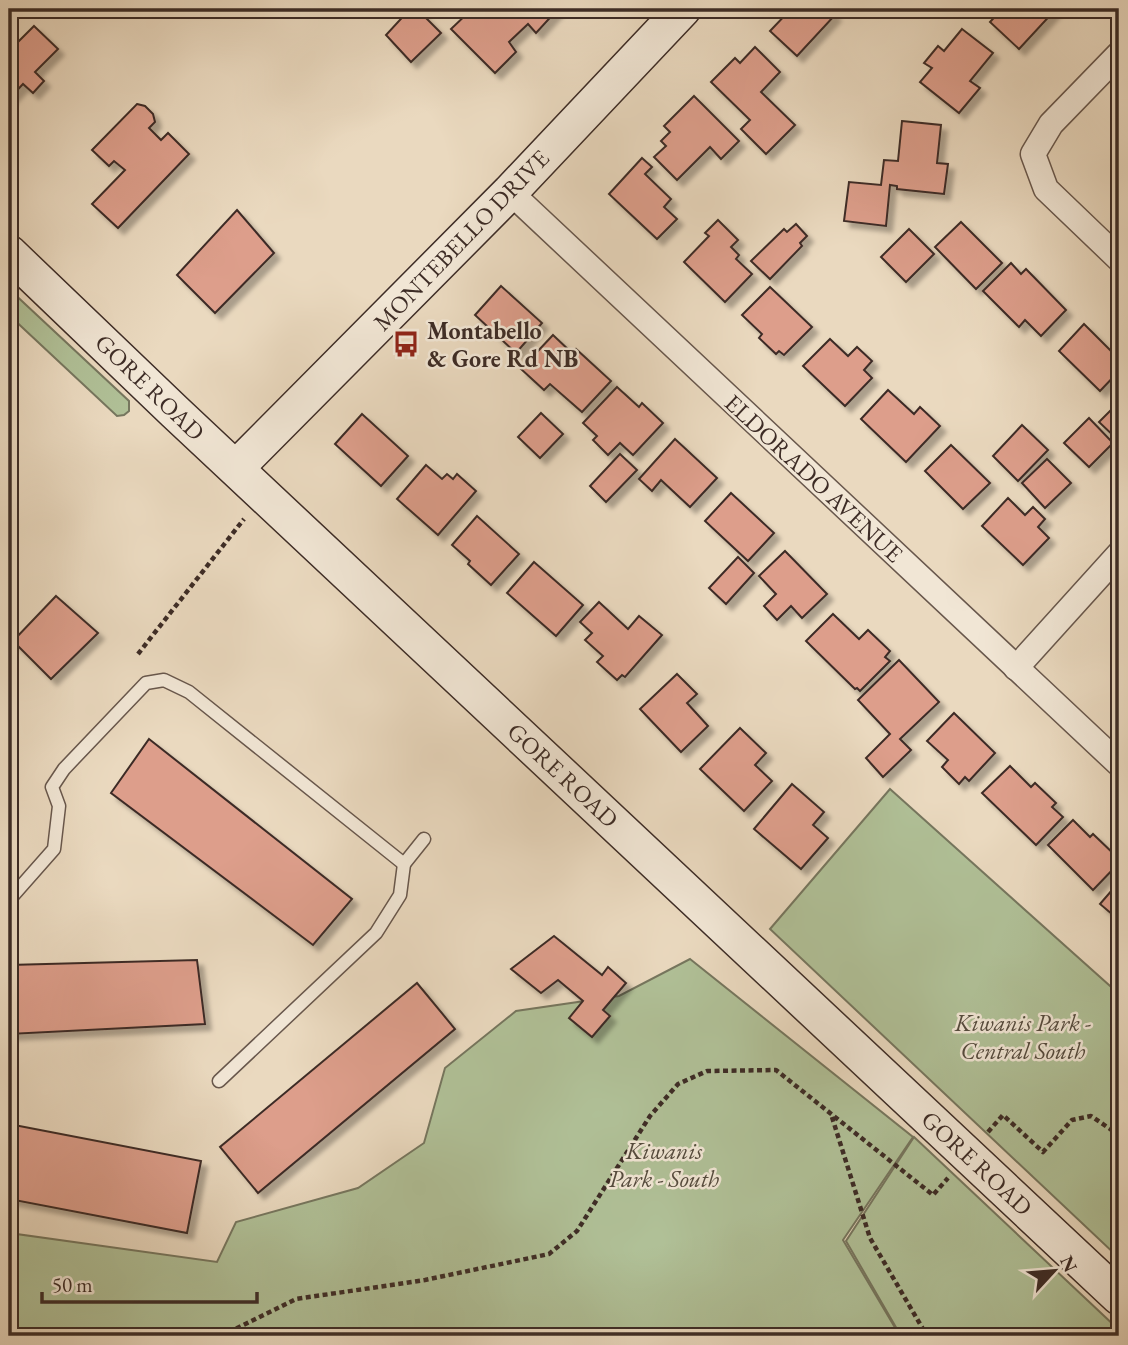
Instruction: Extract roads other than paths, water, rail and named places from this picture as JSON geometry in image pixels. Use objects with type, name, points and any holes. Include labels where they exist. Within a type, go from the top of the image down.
[{"type":"main road","name":"MONTEBELLO DRIVE","points":[[236,468],[510,192],[683,9]]},
{"type":"main road","name":"GORE ROAD","points":[[9,253],[1119,1297]]},
{"type":"street","points":[[1119,54],[1051,124],[1033,154],[1046,189],[1119,259]]},
{"type":"street","name":"ELDORADO AVENUE","points":[[510,192],[1119,764]]},
{"type":"street","points":[[1016,668],[1119,554]]},
{"type":"lane","points":[[9,900],[54,849],[59,806],[52,787],[64,769],[146,683],[164,680],[189,692],[404,864]]},
{"type":"lane","points":[[219,1081],[376,933],[400,895],[404,864],[424,839]]},
{"type":"place","name":"Montabello & Gore Rd NB","points":[[406,344]]},
{"type":"park label","name":"Kiwanis Park - Central South","points":[[1023,1036]]},
{"type":"park label","name":"Kiwanis Park - South","points":[[664,1164]]}]
